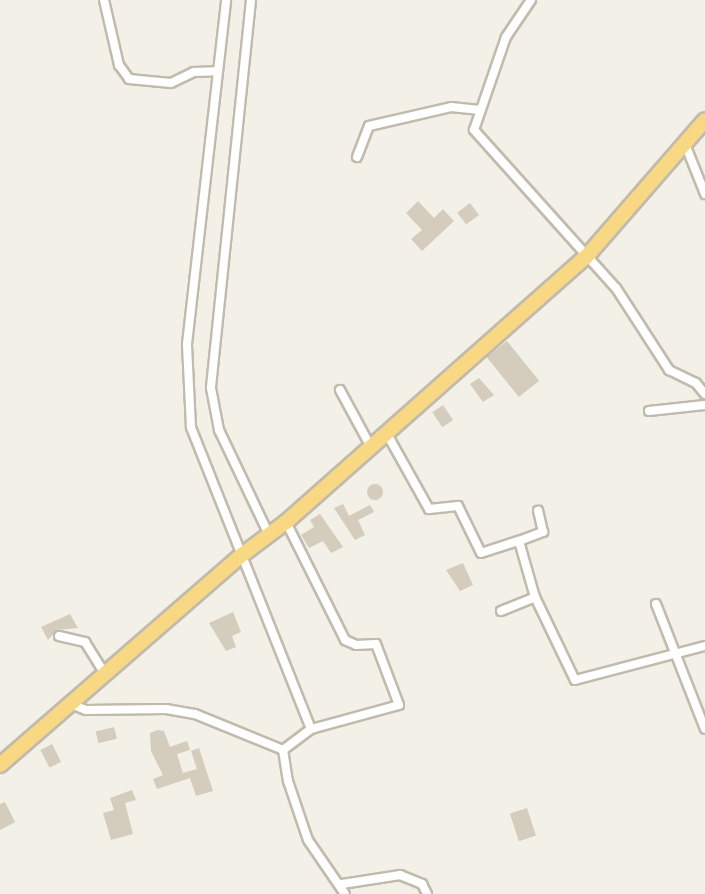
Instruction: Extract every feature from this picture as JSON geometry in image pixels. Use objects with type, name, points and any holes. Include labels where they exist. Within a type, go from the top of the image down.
[{"type":"highway","points":[[0,765],[242,555],[286,522],[586,256],[705,120]]},
{"type":"street","points":[[104,0],[119,65],[129,79],[171,83],[194,72],[217,71]]},
{"type":"street","points":[[226,0],[187,344],[194,436],[311,729]]},
{"type":"street","points":[[251,0],[211,387],[222,438],[269,535]]},
{"type":"street","points":[[531,0],[506,37],[480,110],[476,133],[616,288],[669,370],[696,382],[705,394]]},
{"type":"street","points":[[357,157],[369,126],[451,107],[480,110]]},
{"type":"street","points":[[685,144],[705,194]]},
{"type":"street","points":[[340,390],[371,447]]},
{"type":"street","points":[[649,411],[705,405]]},
{"type":"street","points":[[387,434],[429,509],[458,506],[481,553],[543,531],[538,511]]},
{"type":"street","points":[[283,750],[311,729],[399,705],[376,644],[356,645],[345,640],[286,522]]},
{"type":"street","points":[[519,541],[535,597],[575,680],[672,651],[705,646]]},
{"type":"street","points":[[501,612],[535,597]]},
{"type":"street","points":[[656,604],[672,651],[705,729]]},
{"type":"street","points":[[59,636],[85,642],[105,673]]},
{"type":"street","points":[[71,704],[86,710],[154,709],[195,714],[283,750]]},
{"type":"street","points":[[283,750],[288,781],[309,840],[342,884],[345,894]]},
{"type":"street","points":[[342,884],[400,876],[422,884],[427,894]]},
{"type":"building","points":[[418,201],[434,218],[443,209],[454,221],[422,251],[411,239],[422,230],[406,213]]},
{"type":"building","points":[[470,203],[479,215],[466,225],[457,213]]},
{"type":"building","points":[[507,341],[539,381],[519,397],[487,357]]},
{"type":"building","points":[[479,378],[494,395],[483,402],[470,384]]},
{"type":"building","points":[[443,405],[453,420],[442,427],[432,412]]},
{"type":"building","points":[[375,484],[383,492],[375,500],[367,492]]},
{"type":"building","points":[[343,504],[349,516],[370,505],[374,512],[358,520],[365,535],[355,540],[334,508]]},
{"type":"building","points":[[320,514],[343,547],[331,553],[323,541],[309,548],[301,535],[314,527],[310,520]]},
{"type":"building","points":[[463,563],[473,585],[460,591],[446,570]]},
{"type":"building","points":[[233,612],[241,632],[232,636],[236,647],[226,651],[209,623]]},
{"type":"building","points":[[70,614],[78,628],[57,630],[48,640],[41,627]]},
{"type":"building","points":[[114,727],[117,739],[98,743],[96,732]]},
{"type":"building","points":[[158,730],[164,731],[170,747],[187,741],[190,750],[177,754],[183,773],[197,769],[191,751],[199,748],[213,791],[196,796],[190,778],[157,789],[153,779],[163,775],[151,751],[150,733]]},
{"type":"building","points":[[52,744],[61,762],[49,768],[40,750]]},
{"type":"building","points":[[132,790],[136,800],[125,803],[133,834],[111,840],[103,813],[114,810],[110,798]]},
{"type":"building","points":[[5,802],[15,822],[0,830],[0,804]]},
{"type":"building","points":[[527,808],[536,836],[519,841],[510,814]]}]
